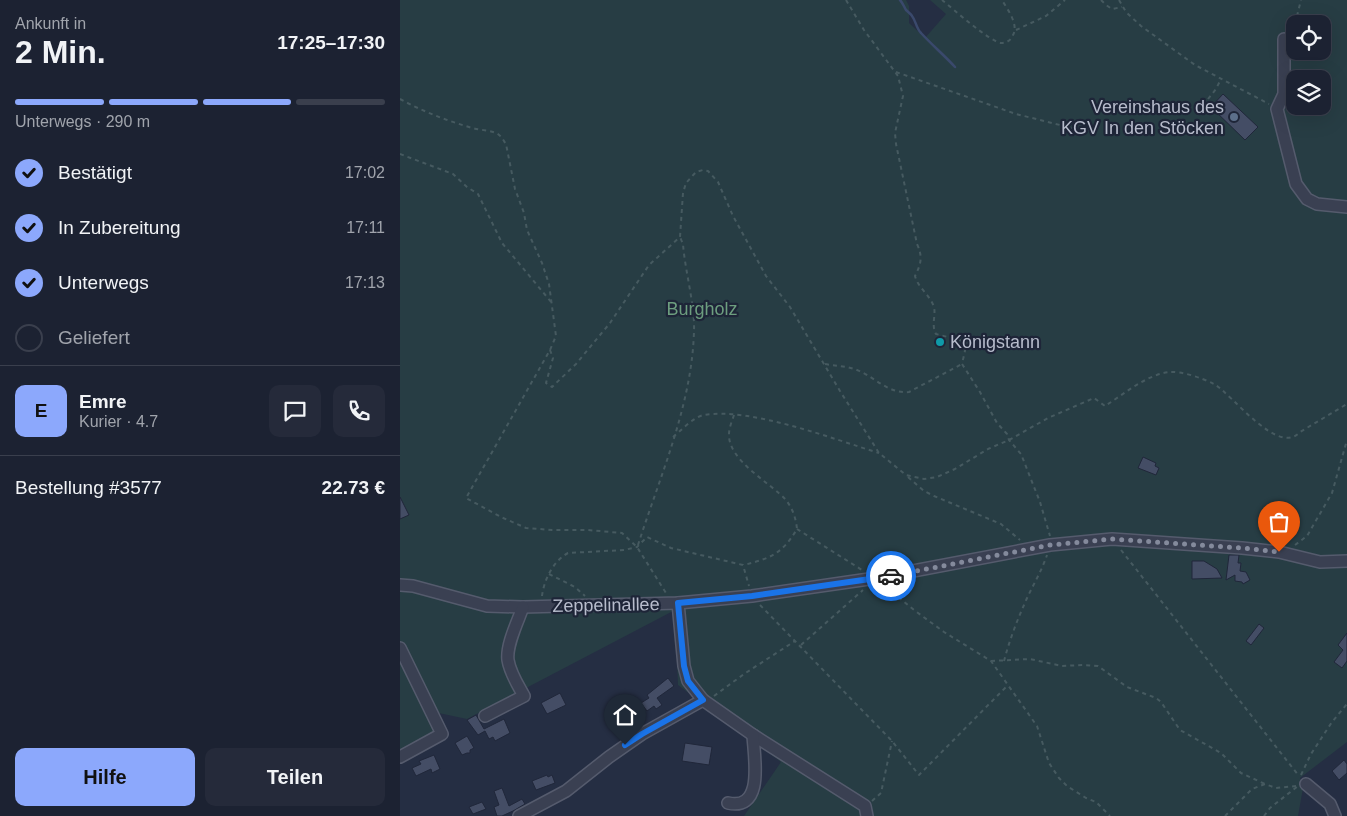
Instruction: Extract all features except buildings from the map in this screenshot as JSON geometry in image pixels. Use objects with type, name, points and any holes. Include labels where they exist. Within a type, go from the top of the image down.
[{"type":"street","points":[[1284,39],[1284,94],[1277,109],[1296,184],[1307,199],[1317,204],[1347,207]]},
{"type":"street","name":"Zeppelinallee","points":[[400,585],[413,586],[487,606],[587,606],[678,603],[752,596],[876,578],[1050,545],[1112,539],[1279,552],[1320,562],[1347,561]]},
{"type":"street","points":[[678,603],[684,666],[688,681],[703,700],[866,811]]},
{"type":"street","points":[[485,716],[524,696],[514,678],[508,659],[509,647],[523,607]]},
{"type":"street","points":[[400,648],[442,734],[400,757]]},
{"type":"street","points":[[519,816],[566,791],[609,756],[642,734],[703,700]]},
{"type":"street","points":[[728,803],[738,805],[747,802],[754,790],[754,735]]},
{"type":"street","points":[[1300,785],[1330,804],[1335,816]]},
{"type":"path","points":[[846,0],[878,50],[896,72],[903,96],[895,133],[896,144],[917,244],[922,254],[921,265],[915,276],[916,281],[934,307],[934,330],[936,334],[967,342],[962,364],[984,398],[997,423],[1021,454],[1051,539],[1042,569],[1024,604],[1009,641],[1004,661]]},
{"type":"path","points":[[942,0],[997,42],[1002,43],[1008,42],[1013,37],[1015,30],[1013,20],[1002,0]]},
{"type":"path","points":[[1015,30],[1046,16],[1065,0]]},
{"type":"path","points":[[1101,0],[1112,9],[1122,7]]},
{"type":"path","points":[[1119,0],[1122,7],[1141,26],[1195,65],[1277,109]]},
{"type":"path","points":[[1284,39],[1297,16],[1301,0]]},
{"type":"path","points":[[896,72],[1016,114],[1072,128],[1092,130]]},
{"type":"path","points":[[1208,98],[1216,89],[1220,79]]},
{"type":"path","points":[[400,100],[441,118],[497,133],[502,138],[506,144],[515,189],[524,213],[527,230],[549,284],[556,336],[550,350],[466,498],[526,528],[622,533],[637,547],[664,590],[678,603]]},
{"type":"path","points":[[400,154],[453,174],[467,188],[478,194],[502,243],[552,303]]},
{"type":"path","points":[[637,547],[673,437],[687,387],[694,330],[683,244],[680,237],[683,193],[686,183],[696,172],[703,170],[708,171],[718,182],[733,216],[766,276],[790,307],[879,453],[924,491],[1001,524],[1030,549]]},
{"type":"path","points":[[550,350],[553,358],[546,383],[552,387],[576,364],[604,330],[649,265],[680,237]]},
{"type":"path","points":[[825,364],[857,370],[887,388],[900,393],[908,392],[962,364]]},
{"type":"path","points":[[906,475],[924,479],[937,477],[1048,418],[1094,398],[1105,406],[1156,375],[1172,372],[1194,376],[1214,384],[1256,422],[1280,436],[1288,438],[1295,437],[1300,432],[1347,404]]},
{"type":"path","points":[[673,437],[703,415],[734,415],[757,418],[793,427],[879,453]]},
{"type":"path","points":[[542,606],[542,593],[549,574],[554,564],[568,553],[610,552],[637,547],[647,537],[671,548],[743,565],[770,558],[782,550],[797,529],[795,516],[786,500],[740,458],[731,443],[729,434],[734,415]]},
{"type":"path","points":[[1279,552],[1287,550],[1307,536],[1318,518],[1332,493],[1347,440]]},
{"type":"path","points":[[797,529],[876,578],[936,627],[990,661],[1037,726],[1047,757],[1059,778],[1067,786],[1096,802],[1110,816]]},
{"type":"path","points":[[1112,539],[1300,778],[1316,746],[1347,704]]},
{"type":"path","points":[[743,565],[752,596],[892,741],[919,775],[1008,685]]},
{"type":"path","points":[[549,574],[575,587],[587,600],[587,606]]},
{"type":"path","points":[[801,646],[876,578]]},
{"type":"path","points":[[703,700],[718,694],[744,674],[796,640]]},
{"type":"path","points":[[990,661],[1030,659],[1062,666],[1083,664],[1098,666],[1128,687],[1156,698],[1161,702],[1180,730],[1221,753],[1240,773],[1276,788],[1300,785]]},
{"type":"path","points":[[866,811],[881,792],[892,741]]},
{"type":"path","points":[[1225,816],[1252,788],[1265,784]]},
{"type":"path","points":[[1264,816],[1270,808],[1300,785]]},
{"type":"green space","name":"Burgholz","points":[[400,0],[906,0],[909,6],[909,23],[925,38],[946,14],[930,0],[1347,0],[1347,742],[1300,778],[1303,788],[1298,816],[744,816],[781,762],[678,685],[675,610],[467,719],[434,712],[445,735],[400,760]]},
{"type":"waterway","points":[[900,0],[911,14],[919,31],[955,67]]},
{"type":"way so far","points":[[891,576],[1050,545],[1112,539],[1279,552]]},
{"type":"place","name":"Vereinshaus des KGV In den Stöcken","points":[[1234,117]]},
{"type":"place","name":"Königstann","points":[[940,342]]},
{"type":"route","points":[[625,745],[703,700],[688,681],[684,666],[678,603],[752,596],[891,576]]}]
